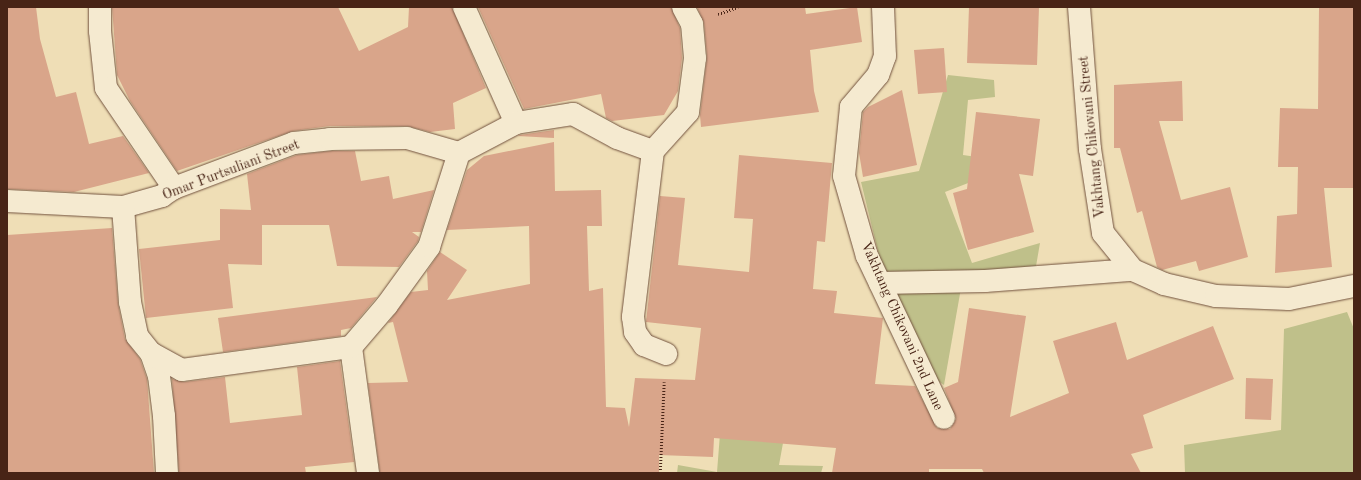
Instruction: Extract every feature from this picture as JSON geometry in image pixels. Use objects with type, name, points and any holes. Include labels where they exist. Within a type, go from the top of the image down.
[{"type":"street","points":[[100,7],[100,31],[106,88],[174,188]]},
{"type":"street","points":[[464,7],[516,123]]},
{"type":"street","points":[[666,354],[644,345],[635,332],[633,317],[653,151],[688,112],[696,58],[692,24],[683,7]]},
{"type":"street","name":"Vakhtang Chikovani 2nd Lane","points":[[883,7],[885,56],[878,75],[851,107],[844,176],[867,256],[944,418]]},
{"type":"street","name":"Vakhtang Chikovani Street","points":[[1079,7],[1090,149],[1103,233],[1133,270],[1164,284],[1216,296],[1289,299],[1354,286]]},
{"type":"street","points":[[123,208],[130,302],[138,336],[152,353],[182,370],[351,347],[387,305],[429,247],[459,153],[516,123],[573,114],[617,138],[653,151]]},
{"type":"street","name":"Omar Purtsuliani Street","points":[[7,201],[123,208],[162,196],[174,188],[294,143],[330,138],[407,138],[459,153]]},
{"type":"street","points":[[880,283],[985,281],[1133,270]]},
{"type":"street","points":[[351,347],[368,473]]},
{"type":"street","points":[[152,353],[159,376],[164,416],[167,473]]},
{"type":"path","points":[[660,473],[666,354]]},
{"type":"green space","points":[[948,75],[994,80],[995,97],[968,100],[963,155],[991,159],[994,173],[945,192],[972,263],[1040,243],[1035,272],[883,272],[861,182],[919,171]]},
{"type":"green space","points":[[961,288],[944,385],[932,377],[895,293]]},
{"type":"green space","points":[[1347,312],[1354,329],[1354,473],[1185,473],[1184,445],[1281,430],[1284,329]]},
{"type":"green space","points":[[720,434],[783,443],[779,465],[823,466],[821,473],[677,473],[678,465],[717,472]]},
{"type":"building","points":[[7,7],[36,7],[40,39],[56,97],[76,92],[89,144],[123,136],[149,173],[74,192],[7,189]]},
{"type":"building","points":[[112,7],[338,7],[359,51],[408,27],[409,7],[452,7],[486,88],[453,103],[455,129],[430,132],[407,126],[330,126],[293,131],[177,171],[130,101],[117,75]]},
{"type":"building","points":[[478,7],[671,7],[680,28],[682,58],[678,91],[664,115],[612,121],[606,118],[601,94],[524,109]]},
{"type":"building","points":[[697,7],[805,7],[806,14],[857,7],[862,42],[810,50],[814,91],[819,112],[701,127],[700,115],[707,57],[704,23]]},
{"type":"building","points":[[969,7],[1039,7],[1037,65],[967,63]]},
{"type":"building","points":[[1319,7],[1354,7],[1354,188],[1324,188],[1332,267],[1275,273],[1277,216],[1297,214],[1298,167],[1278,167],[1280,108],[1318,109]]},
{"type":"building","points":[[944,48],[947,92],[918,94],[914,50]]},
{"type":"building","points":[[1182,81],[1183,121],[1159,121],[1181,200],[1230,187],[1248,257],[1199,271],[1196,261],[1162,270],[1157,267],[1142,211],[1137,213],[1120,148],[1114,148],[1114,85]]},
{"type":"building","points":[[902,90],[917,165],[863,177],[859,153],[863,112],[868,107]]},
{"type":"building","points":[[976,112],[1040,119],[1033,176],[1019,174],[1034,232],[968,250],[953,193],[967,189]]},
{"type":"building","points":[[554,130],[554,138],[518,136],[520,135]]},
{"type":"building","points":[[554,142],[555,191],[601,190],[602,226],[587,226],[589,291],[603,288],[606,407],[625,408],[629,427],[635,378],[695,380],[701,328],[646,322],[660,196],[685,198],[678,265],[749,272],[753,219],[734,218],[739,155],[832,163],[825,242],[817,241],[813,289],[837,291],[834,313],[883,318],[875,384],[915,386],[937,428],[950,429],[956,419],[944,388],[958,382],[969,308],[1026,316],[1010,417],[1069,393],[1053,341],[1116,322],[1127,360],[1213,326],[1234,379],[1143,415],[1153,448],[1131,454],[1141,473],[984,473],[982,469],[929,469],[929,473],[832,473],[836,448],[714,438],[713,457],[659,455],[659,473],[380,473],[368,383],[408,382],[393,322],[388,323],[411,292],[428,290],[427,271],[440,252],[467,270],[447,300],[530,284],[529,226],[447,230],[467,170],[484,156]]},
{"type":"building","points":[[331,151],[355,151],[361,181],[389,176],[393,199],[434,190],[421,232],[412,232],[419,237],[418,241],[399,267],[337,266],[329,225],[262,225],[262,265],[228,264],[233,308],[146,318],[139,249],[220,240],[220,209],[251,210],[247,174],[297,155]]},
{"type":"building","points":[[112,228],[118,303],[125,339],[140,359],[147,379],[154,473],[7,473],[7,235]]},
{"type":"building","points":[[377,297],[351,328],[341,330],[341,336],[223,352],[218,318]]},
{"type":"building","points":[[340,361],[354,462],[305,467],[306,473],[179,473],[172,379],[184,382],[225,377],[230,423],[302,415],[297,367]]},
{"type":"building","points":[[1246,378],[1273,379],[1271,420],[1245,419]]}]
